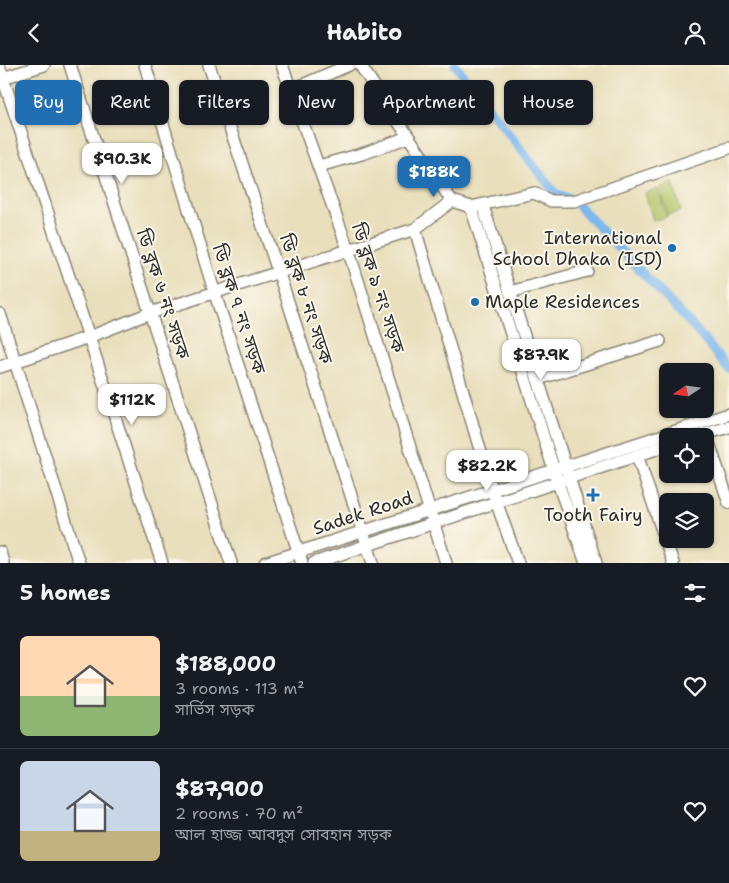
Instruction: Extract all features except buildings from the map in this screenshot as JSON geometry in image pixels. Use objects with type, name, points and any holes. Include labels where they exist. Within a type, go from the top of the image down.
[{"type":"street","points":[[44,65],[1,75],[162,563]]},
{"type":"street","name":"ডি ব্লক ৬ নং সড়ক","points":[[70,65],[231,563]]},
{"type":"street","name":"ডি ব্লক ৭ নং সড়ক","points":[[144,65],[215,294],[301,557]]},
{"type":"street","name":"ডি ব্লক ৮ নং সড়ক","points":[[209,65],[373,563]]},
{"type":"street","name":"ডি ব্লক ৯ নং সড়ক","points":[[282,65],[287,80]]},
{"type":"street","points":[[314,80],[349,65]]},
{"type":"street","points":[[360,65],[452,201],[477,207],[534,193],[551,201],[574,201],[729,148]]},
{"type":"street","name":"ডি ব্লক ৯ নং সড়ক","points":[[304,125],[349,252],[446,563]]},
{"type":"street","points":[[319,166],[365,153],[408,137]]},
{"type":"street","points":[[0,367],[89,337],[150,313],[349,252],[415,229],[452,201]]},
{"type":"street","points":[[477,207],[510,292],[538,379],[563,481],[586,563]]},
{"type":"street","points":[[477,207],[560,468]]},
{"type":"street","points":[[415,229],[492,490],[498,502],[518,563]]},
{"type":"street","points":[[510,292],[587,271]]},
{"type":"street","points":[[0,314],[79,563]]},
{"type":"street","points":[[538,379],[660,341]]},
{"type":"street","name":"Sadek Road","points":[[265,563],[301,557],[363,532],[729,414]]},
{"type":"street","points":[[714,431],[729,427]]},
{"type":"street","points":[[314,563],[659,448]]},
{"type":"street","points":[[637,455],[673,563]]},
{"type":"street","points":[[714,465],[729,503]]},
{"type":"street","points":[[563,481],[596,563]]},
{"type":"street","points":[[0,553],[4,563]]},
{"type":"green space","points":[[673,183],[681,211],[668,215],[660,187]]},
{"type":"green space","points":[[658,189],[667,217],[653,220],[645,193]]},
{"type":"waterway","points":[[455,65],[555,193],[574,201],[690,323],[729,369]]},
{"type":"place","name":"International School Dhaka (ISD)","points":[[672,248]]},
{"type":"place","name":"Maple Residences","points":[[475,302]]},
{"type":"place","name":"Tooth Fairy","points":[[593,495]]}]
